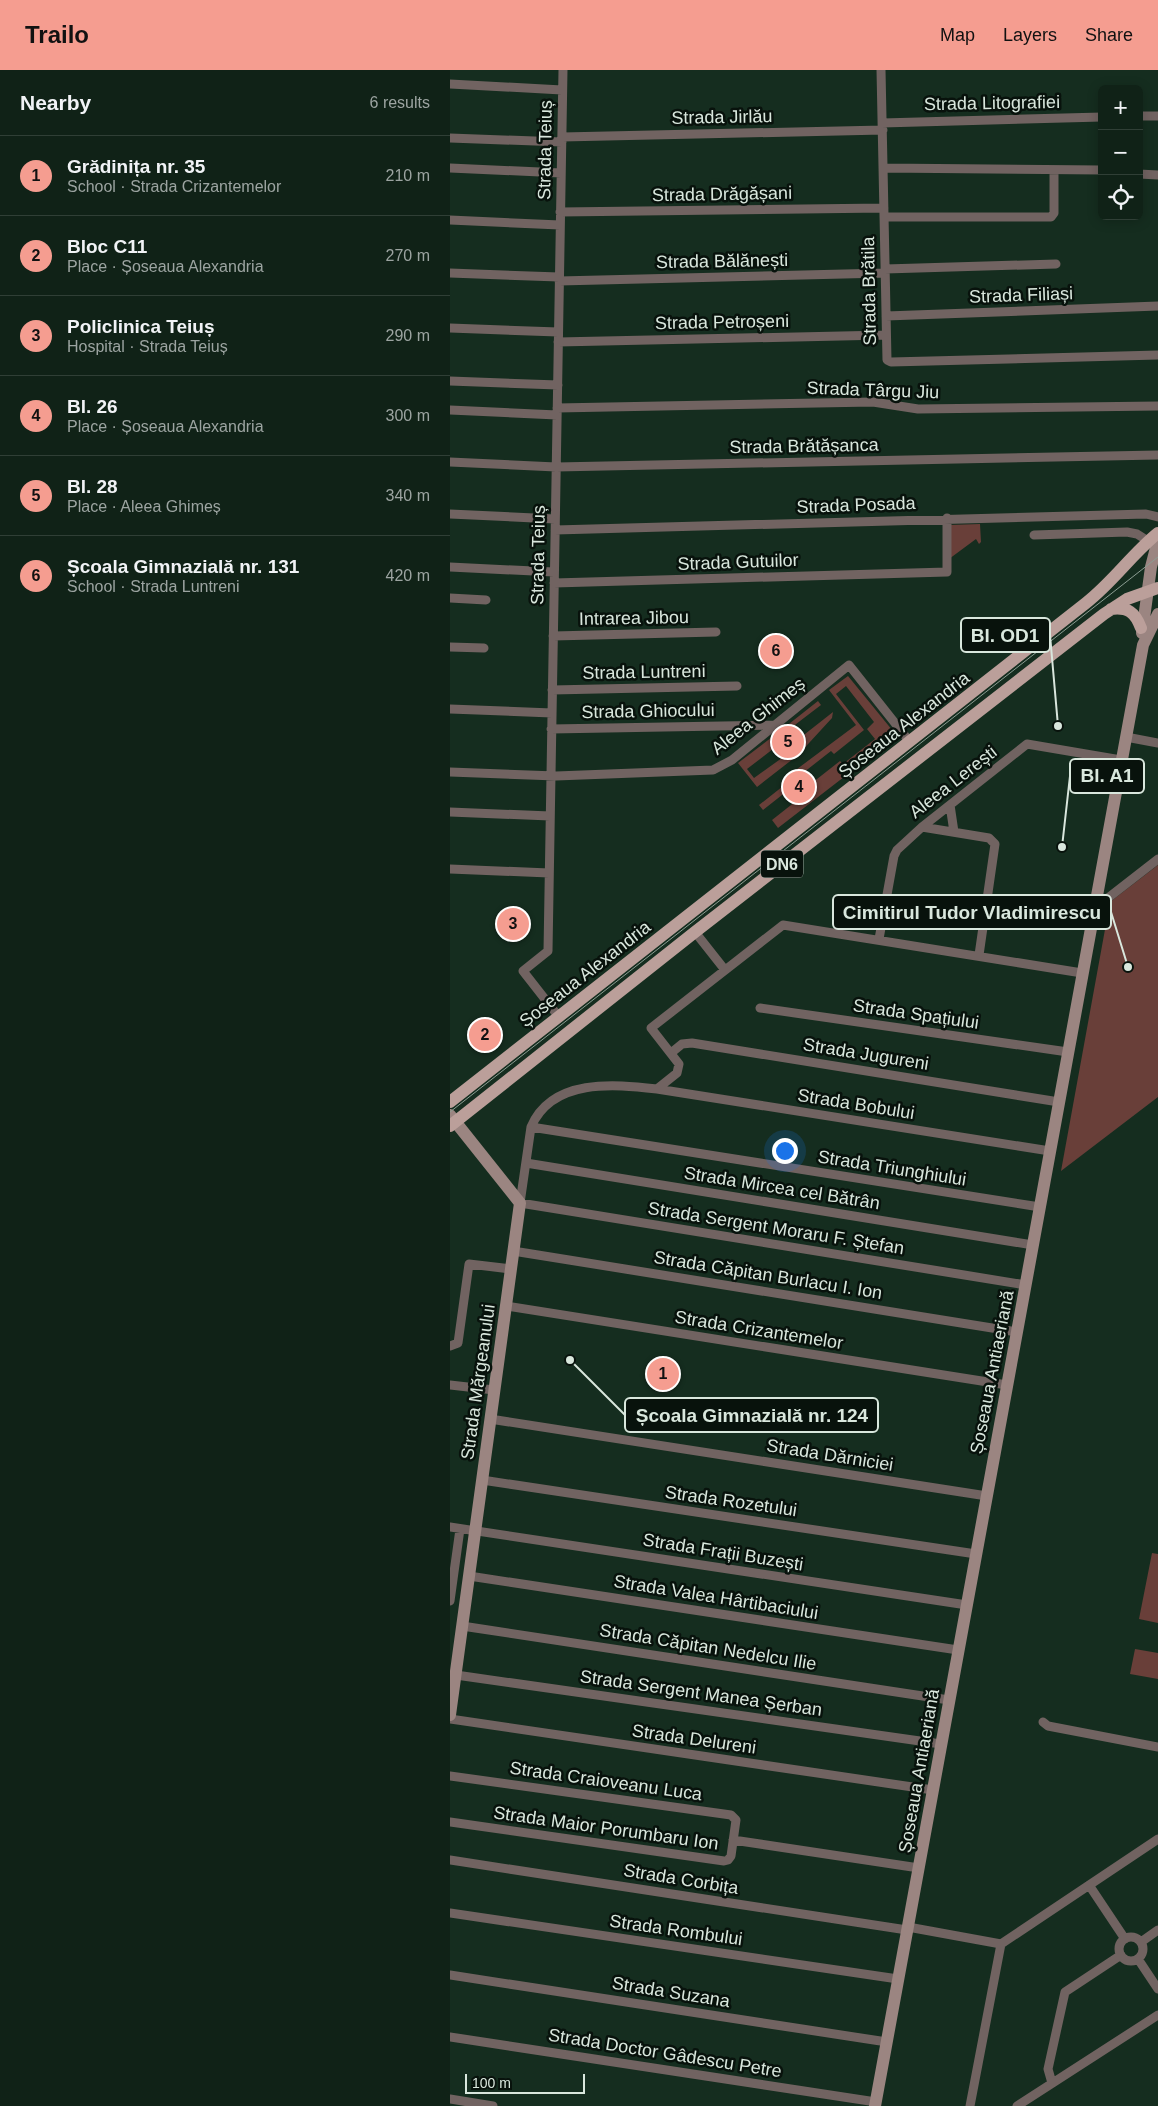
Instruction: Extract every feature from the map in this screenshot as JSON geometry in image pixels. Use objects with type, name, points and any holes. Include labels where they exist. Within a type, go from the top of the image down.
[{"type":"main road","name":"Șoseaua Alexandria","points":[[450,1102],[1095,597],[1153,541],[1158,533]]},
{"type":"main road","name":"Șoseaua Antiaeriană","points":[[875,2104],[1121,760],[1143,645],[1149,631],[1153,541]]},
{"type":"main road","name":"Șoseaua Alexandria","points":[[452,1121],[1111,609],[1127,599],[1152,590]]},
{"type":"main road","points":[[1111,609],[1129,610],[1149,631],[1158,614]]},
{"type":"main road","points":[[452,1121],[520,1203]]},
{"type":"main road","name":"Strada Mărgeanului","points":[[450,1715],[453,1675],[462,1626],[520,1203]]},
{"type":"street","name":"Strada Teiuș","points":[[559,1017],[523,971],[548,951],[563,70]]},
{"type":"street","name":"Strada Brătila","points":[[881,70],[887,360],[891,362],[1158,355]]},
{"type":"street","points":[[450,84],[562,90]]},
{"type":"street","points":[[1143,116],[1158,116]]},
{"type":"street","name":"Strada Litografiei","points":[[882,126],[1098,117]]},
{"type":"street","name":"Strada Jirlău","points":[[450,138],[562,140],[882,126]]},
{"type":"street","points":[[450,168],[561,173]]},
{"type":"street","points":[[883,168],[1098,170]]},
{"type":"street","name":"Strada Drăgășani","points":[[560,212],[884,212],[1051,217],[1054,213],[1054,170]]},
{"type":"street","points":[[1143,174],[1158,175]]},
{"type":"street","points":[[450,220],[560,225]]},
{"type":"street","name":"Strada Bălănești","points":[[450,273],[559,279],[885,271],[1056,264]]},
{"type":"street","name":"Strada Filiași","points":[[886,316],[1158,306]]},
{"type":"street","name":"Strada Petroșeni","points":[[450,328],[558,337],[886,335]]},
{"type":"street","points":[[450,381],[558,385]]},
{"type":"street","name":"Strada Târgu Jiu","points":[[450,410],[557,411],[873,402],[918,409],[1158,406]]},
{"type":"street","name":"Strada Brătășanca","points":[[450,462],[556,467],[1158,455]]},
{"type":"street","points":[[450,514],[555,519]]},
{"type":"street","name":"Strada Posada","points":[[555,530],[947,518],[1146,514],[1158,517]]},
{"type":"street","name":"Strada Gutuilor","points":[[554,583],[947,572],[947,518]]},
{"type":"street","points":[[1034,535],[1127,532],[1153,541]]},
{"type":"street","points":[[450,567],[554,572]]},
{"type":"street","points":[[450,598],[486,600]]},
{"type":"street","name":"Intrarea Jibou","points":[[553,636],[716,632]]},
{"type":"street","points":[[450,647],[484,648]]},
{"type":"street","name":"Aleea Ghimeș","points":[[450,772],[550,776],[674,773],[713,770],[732,760],[849,665],[910,742]]},
{"type":"street","name":"Strada Luntreni","points":[[552,690],[738,686]]},
{"type":"street","points":[[450,709],[552,713]]},
{"type":"street","name":"Strada Ghiocului","points":[[551,729],[775,726]]},
{"type":"street","points":[[1126,737],[1158,743]]},
{"type":"street","name":"Aleea Lerești","points":[[879,939],[894,856],[897,850],[922,827],[1027,744],[1121,760]]},
{"type":"street","points":[[950,805],[954,832]]},
{"type":"street","points":[[450,812],[550,816]]},
{"type":"street","points":[[922,827],[989,838],[994,841],[996,848],[979,955]]},
{"type":"street","points":[[1095,908],[1158,859]]},
{"type":"street","points":[[450,869],[549,873]]},
{"type":"street","points":[[657,1089],[679,1069],[679,1064],[651,1028],[783,925],[1082,973]]},
{"type":"street","points":[[695,932],[725,970]]},
{"type":"street","name":"Strada Spațiului","points":[[760,1008],[1068,1052]]},
{"type":"street","name":"Strada Jugureni","points":[[671,1053],[682,1044],[692,1043],[1059,1102]]},
{"type":"street","name":"Strada Bobului","points":[[531,1127],[536,1117],[552,1101],[579,1089],[612,1085],[657,1089],[1050,1152]]},
{"type":"street","name":"Strada Mărgeanului","points":[[520,1203],[531,1127]]},
{"type":"street","name":"Strada Triunghiului","points":[[531,1127],[1040,1208]]},
{"type":"street","name":"Strada Mircea cel Bătrân","points":[[526,1163],[1033,1245]]},
{"type":"street","name":"Strada Sergent Moraru F. Ștefan","points":[[520,1203],[1026,1285]]},
{"type":"street","name":"Strada Căpitan Burlacu I. Ion","points":[[513,1251],[1017,1332]]},
{"type":"street","points":[[450,1346],[458,1343],[469,1264],[511,1269]]},
{"type":"street","name":"Strada Crizantemelor","points":[[506,1306],[1007,1386]]},
{"type":"street","points":[[450,1385],[494,1390]]},
{"type":"street","name":"Strada Dărniciei","points":[[490,1419],[987,1496]]},
{"type":"street","name":"Strada Rozetului","points":[[482,1480],[976,1554]]},
{"type":"street","name":"Strada Frații Buzești","points":[[450,1528],[967,1605]]},
{"type":"street","points":[[450,1601],[460,1529]]},
{"type":"street","name":"Strada Valea Hârtibaciului","points":[[469,1576],[958,1650]]},
{"type":"street","name":"Strada Căpitan Nedelcu Ilie","points":[[462,1626],[949,1700]]},
{"type":"street","name":"Strada Sergent Manea Șerban","points":[[453,1675],[941,1744]]},
{"type":"street","name":"Strada Delureni","points":[[450,1719],[933,1790]]},
{"type":"street","points":[[1042,1722],[1048,1726],[1158,1747]]},
{"type":"street","name":"Strada Craioveanu Luca","points":[[450,1776],[731,1815],[736,1820],[733,1840]]},
{"type":"street","name":"Strada Maior Porumbaru Ion","points":[[450,1822],[724,1861],[730,1859],[733,1840],[919,1868]]},
{"type":"street","points":[[970,2106],[1001,1944],[1158,1839]]},
{"type":"street","name":"Strada Corbița","points":[[450,1860],[1001,1944]]},
{"type":"street","points":[[1089,1885],[1125,1939]]},
{"type":"street","name":"Strada Rombului","points":[[450,1913],[898,1979]]},
{"type":"street","points":[[1141,1942],[1158,1930]]},
{"type":"street","points":[[1125,1939],[1135,1938],[1141,1942]]},
{"type":"street","points":[[1125,1939],[1120,1948],[1121,1955],[1127,1960],[1138,1959]]},
{"type":"street","points":[[1138,1959],[1142,1953],[1141,1942]]},
{"type":"street","points":[[1052,2083],[1048,2069],[1065,1992],[1121,1955]]},
{"type":"street","points":[[1138,1959],[1158,1989]]},
{"type":"street","name":"Strada Suzana","points":[[450,1975],[887,2042]]},
{"type":"street","points":[[1018,2106],[1158,2014]]},
{"type":"street","name":"Strada Doctor Gâdescu Petre","points":[[450,2037],[875,2104]]},
{"type":"street","points":[[450,2099],[493,2106]]},
{"type":"shaded area","points":[[980,524],[981,542],[979,544],[976,539],[949,559],[949,525]]},
{"type":"shaded area","points":[[848,676],[897,736],[778,828],[772,820],[805,794],[803,790],[840,761],[843,764],[875,739],[867,729],[874,722],[846,686],[836,694],[864,730],[834,754],[831,751],[794,780],[796,784],[763,810],[759,805],[792,779],[789,775],[856,725],[829,690]]},
{"type":"shaded area","points":[[818,701],[821,705],[783,734],[786,739],[747,769],[754,778],[793,750],[791,745],[833,712],[832,718],[798,755],[757,787],[738,763],[776,734],[773,729],[776,726],[780,731]]},
{"type":"shaded area","points":[[1158,865],[1158,1097],[1061,1171],[1110,902]]},
{"type":"shaded area","points":[[1152,1553],[1158,1554],[1158,1623],[1139,1619]]},
{"type":"shaded area","points":[[1135,1649],[1158,1653],[1158,1679],[1130,1674]]},
{"type":"tram line","points":[[450,1112],[1158,557]]},
{"type":"place","name":"Școala Gimnazială nr. 131","points":[[776,651]]},
{"type":"place","name":"Bl. OD1","points":[[1058,726]]},
{"type":"place","name":"Bl. 28","points":[[788,742]]},
{"type":"place","name":"Bl. 26","points":[[799,787]]},
{"type":"place","name":"Bl. A1","points":[[1062,847]]},
{"type":"place","name":"Policlinica Teiuș","points":[[513,924]]},
{"type":"place","name":"Cimitirul Tudor Vladimirescu","points":[[1128,967]]},
{"type":"place","name":"Bloc C11","points":[[485,1035]]},
{"type":"place","name":"Școala Gimnazială nr. 124","points":[[570,1360]]},
{"type":"place","name":"Grădinița nr. 35","points":[[663,1374]]}]
